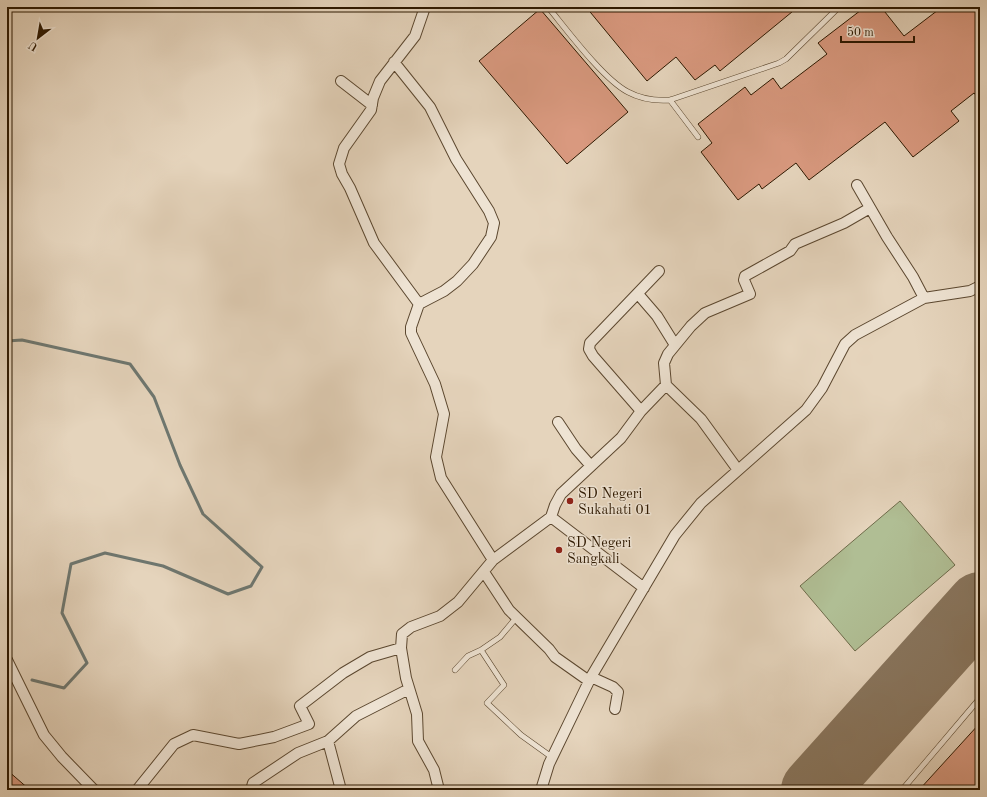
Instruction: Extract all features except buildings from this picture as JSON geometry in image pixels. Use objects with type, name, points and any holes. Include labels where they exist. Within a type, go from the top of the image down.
[{"type":"street","points":[[419,304],[374,243],[350,188],[342,174],[339,164],[344,148],[371,110],[376,88],[394,62],[415,36],[424,7]]},
{"type":"street","points":[[394,62],[430,106],[456,159],[490,211],[494,223],[491,237],[473,264],[444,291],[419,304],[411,327],[411,333],[435,384],[444,414],[436,457],[437,467],[441,478],[493,560]]},
{"type":"street","points":[[341,81],[372,105]]},
{"type":"street","points":[[857,185],[887,238],[913,277],[924,298]]},
{"type":"street","points":[[738,470],[701,419],[666,384],[664,363],[668,354],[691,326],[706,313],[750,294],[744,280],[745,276],[790,251],[795,244],[844,223],[870,208]]},
{"type":"street","points":[[641,411],[589,349],[590,343],[594,338],[659,271]]},
{"type":"street","points":[[541,790],[553,758],[590,679],[675,535],[701,503],[809,407],[822,388],[845,344],[850,339],[924,298],[970,291],[980,286]]},
{"type":"street","points":[[638,294],[657,316],[676,345]]},
{"type":"street","points":[[439,790],[434,770],[418,741],[417,714],[409,689],[401,648],[401,638],[405,631],[440,616],[458,602],[493,560],[551,517],[561,494],[621,438],[641,411],[666,384]]},
{"type":"street","points":[[558,422],[576,449],[591,466]]},
{"type":"street","points":[[551,517],[644,588]]},
{"type":"street","points":[[484,572],[509,610],[549,649],[555,657],[590,679],[613,688],[618,692],[615,709]]},
{"type":"street","points":[[137,790],[174,744],[193,735],[239,744],[274,737],[309,724],[300,706],[343,673],[370,657],[401,648]]},
{"type":"street","points":[[7,660],[44,735],[62,757],[94,790]]},
{"type":"street","points":[[250,790],[253,783],[298,753],[328,741],[356,716],[409,689]]},
{"type":"street","points":[[328,741],[340,790]]},
{"type":"lane","points":[[548,7],[610,79],[627,92],[645,99],[658,101],[670,100],[779,63],[792,53],[839,7]]},
{"type":"lane","points":[[670,100],[698,137]]},
{"type":"lane","points":[[455,670],[468,656],[481,650],[500,637],[516,618]]},
{"type":"lane","points":[[481,650],[504,685],[487,703],[522,735],[553,758]]},
{"type":"lane","points":[[902,790],[980,698]]},
{"type":"green space","points":[[900,501],[955,565],[855,651],[800,586]]},
{"type":"waterway","points":[[7,341],[22,340],[130,364],[154,397],[180,465],[203,514],[262,567],[251,586],[228,594],[163,566],[105,553],[71,564],[62,613],[87,663],[64,688],[32,680]]},
{"type":"runway","points":[[814,790],[980,605]]},
{"type":"place","name":"SD Negeri Sukahati 01","points":[[570,501]]},
{"type":"place","name":"SD Negeri Sangkali","points":[[559,550]]}]
